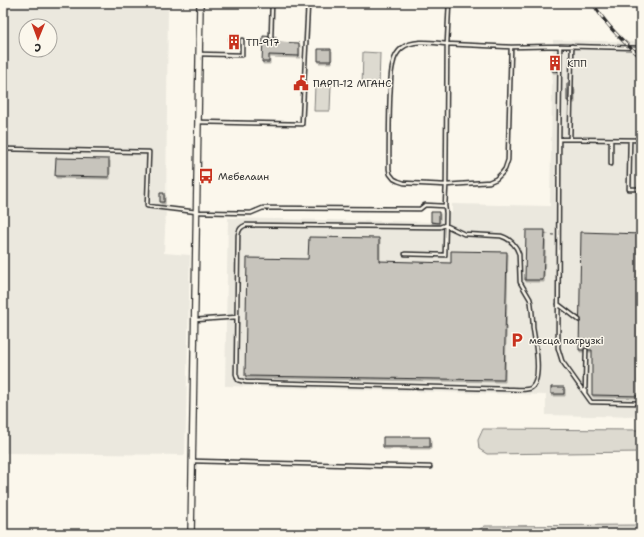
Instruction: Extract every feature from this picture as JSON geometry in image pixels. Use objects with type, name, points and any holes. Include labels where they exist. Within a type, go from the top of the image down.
[{"type":"street","points":[[191,534],[200,3]]},
{"type":"lane","points":[[271,37],[272,3]]},
{"type":"lane","points":[[198,122],[302,124],[308,3]]},
{"type":"lane","points":[[405,254],[445,254],[448,3]]},
{"type":"lane","points":[[199,54],[242,54],[242,40]]},
{"type":"lane","points":[[511,47],[508,160],[505,169],[496,179],[489,182],[446,185],[401,182],[393,177],[389,169],[392,68],[397,54],[401,49],[409,44],[421,42],[511,47],[572,46],[641,48]]},
{"type":"lane","points":[[560,46],[558,348],[562,360],[591,402],[641,403]]},
{"type":"lane","points":[[570,139],[572,46]]},
{"type":"lane","points":[[559,139],[641,140]]},
{"type":"lane","points":[[611,140],[611,164]]},
{"type":"lane","points":[[630,140],[628,188],[641,189]]},
{"type":"lane","points":[[5,149],[148,152],[147,206],[197,212],[251,213],[263,208],[420,209],[425,205],[445,206]]},
{"type":"lane","points":[[251,224],[440,227],[446,225],[464,234],[501,236],[506,238],[516,247],[519,254],[520,282],[529,296],[531,303],[537,359],[537,377],[531,388],[507,389],[246,382],[238,380],[236,374],[238,232],[242,226],[251,224]]},
{"type":"lane","points":[[558,304],[580,320]]},
{"type":"lane","points":[[194,320],[237,317]]},
{"type":"lane","points":[[585,394],[586,350]]},
{"type":"lane","points":[[192,461],[430,467]]},
{"type":"path","points":[[544,234],[549,235]]},
{"type":"shaded area","points":[[3,3],[168,3],[166,209],[164,253],[190,255],[185,455],[3,453]]},
{"type":"shaded area","points":[[553,40],[641,42],[641,417],[546,415],[546,395],[225,386],[228,218],[431,222],[431,212],[452,213],[452,204],[550,206]]},
{"type":"shaded area","points":[[363,52],[380,53],[379,88],[362,87]]},
{"type":"shaded area","points":[[315,85],[331,85],[330,111],[314,111]]},
{"type":"shaded area","points":[[483,429],[641,430],[641,452],[487,454],[479,449],[478,440]]},
{"type":"shaded area","points":[[641,525],[641,534],[472,534],[485,526]]},
{"type":"building","points":[[263,36],[276,37],[275,42],[299,43],[299,56],[269,55],[269,62],[262,62]]},
{"type":"building","name":"ТП-917","points":[[229,37],[239,37],[239,46],[229,46]]},
{"type":"building","points":[[318,49],[331,49],[331,61],[318,61]]},
{"type":"building","name":"КПП","points":[[552,56],[558,56],[558,71],[552,71]]},
{"type":"building","points":[[567,83],[572,84],[572,88],[574,88],[574,101],[567,101]]},
{"type":"building","points":[[56,158],[109,159],[109,177],[55,176]]},
{"type":"building","points":[[160,193],[164,193],[164,202],[160,202]]},
{"type":"building","points":[[431,212],[439,212],[439,223],[431,222]]},
{"type":"building","points":[[526,230],[545,230],[543,280],[525,280]]},
{"type":"building","points":[[581,232],[641,234],[641,396],[592,395],[592,350],[579,350]]},
{"type":"building","points":[[309,237],[379,238],[379,261],[451,263],[451,251],[507,252],[504,380],[245,376],[247,258],[308,259]]},
{"type":"building","points":[[551,387],[564,387],[564,394],[551,394]]},
{"type":"building","points":[[383,437],[430,437],[430,447],[383,447]]},
{"type":"railway","points":[[593,3],[615,32],[641,57]]},
{"type":"place","name":"ТП-917","points":[[234,42]]},
{"type":"place","name":"КПП","points":[[555,63]]},
{"type":"place","name":"ПАРП-12 МГАНС","points":[[301,83]]},
{"type":"place","name":"Мебелаин","points":[[206,176]]},
{"type":"place","name":"месца пагрузкі","points":[[517,340]]}]
